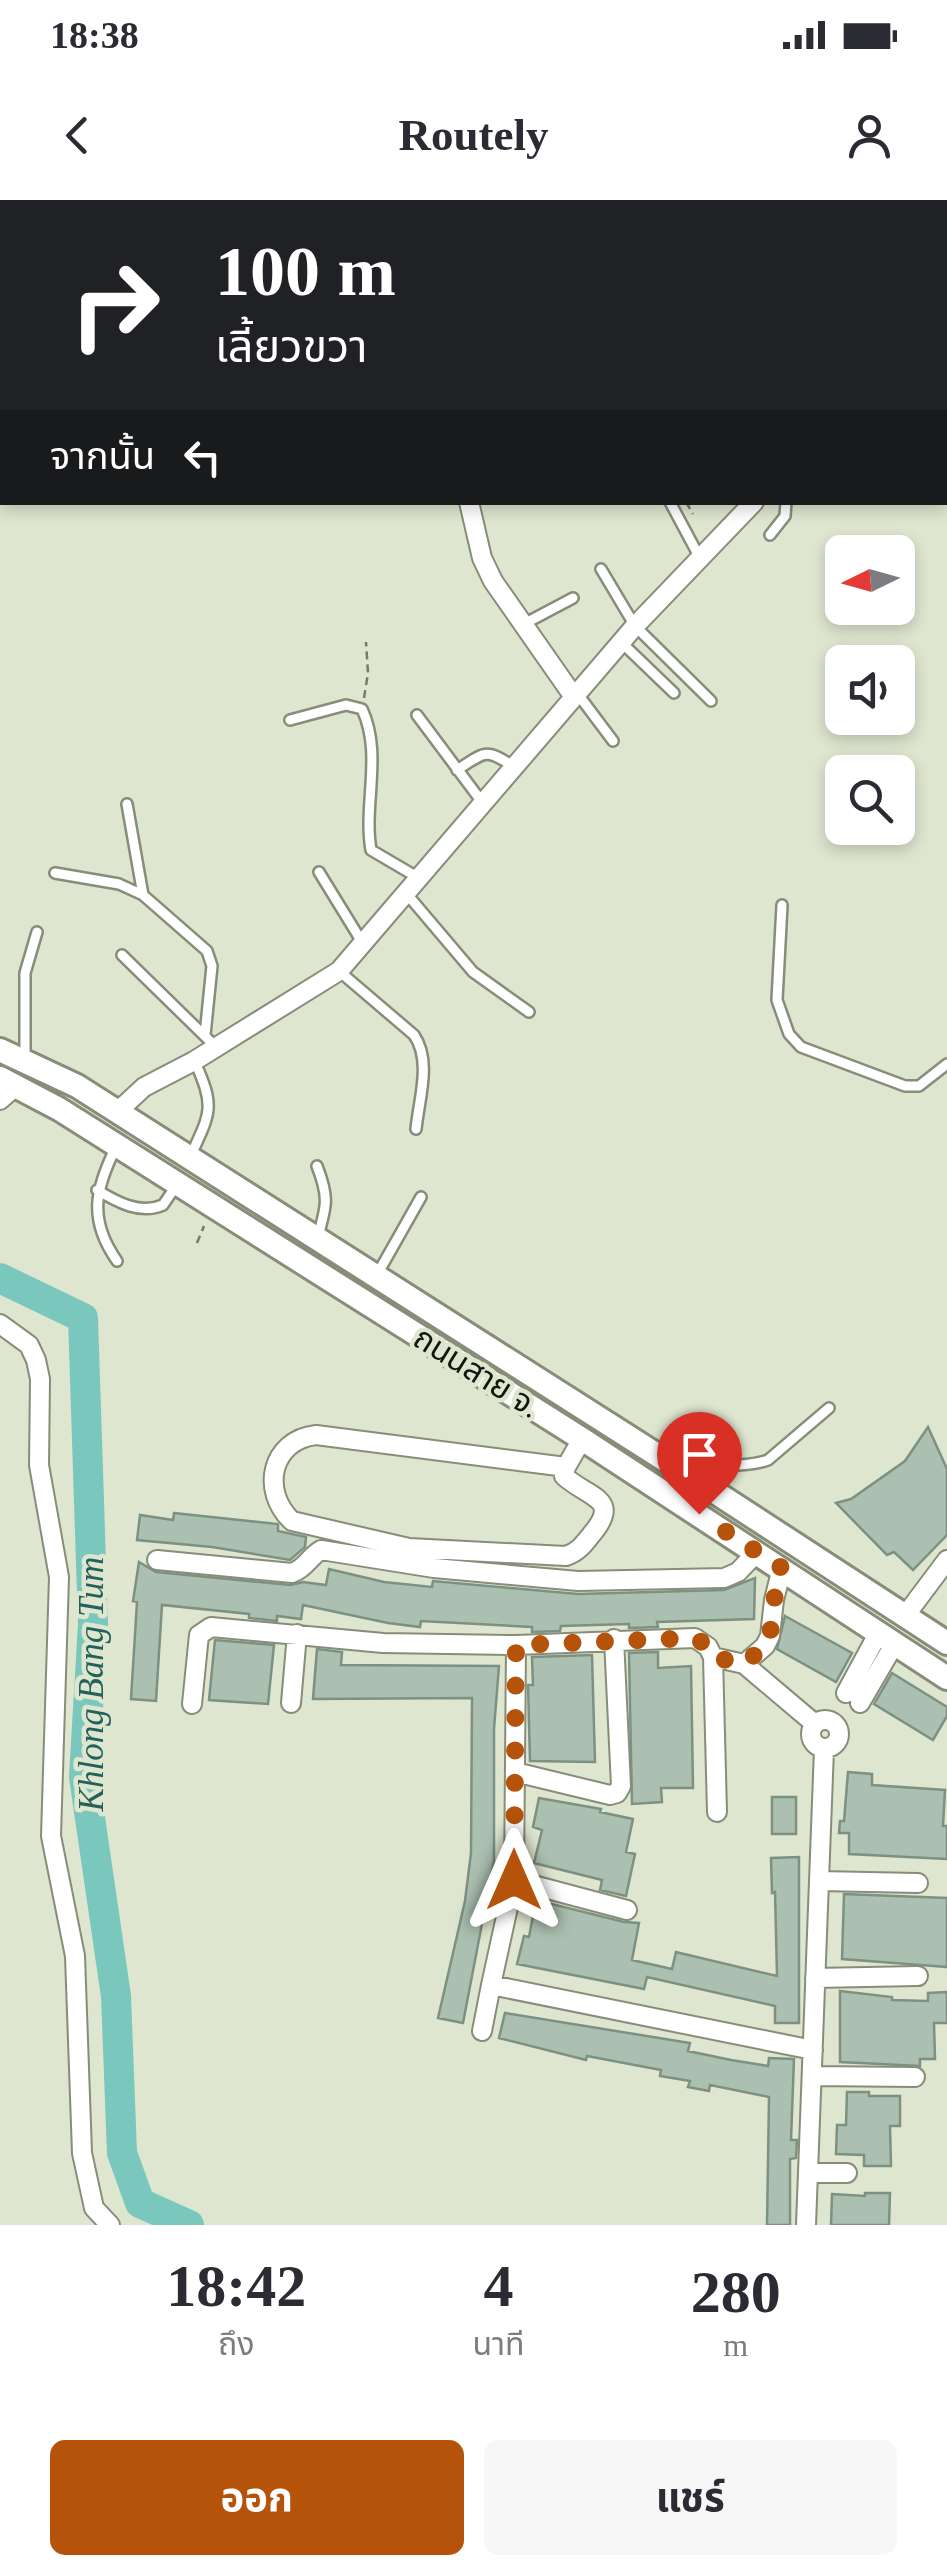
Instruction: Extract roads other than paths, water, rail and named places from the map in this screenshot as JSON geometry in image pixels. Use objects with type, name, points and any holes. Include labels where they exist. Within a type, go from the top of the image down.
[{"type":"main road","name":"ถนนสาย จ.","points":[[0,1050],[26,1060],[117,1112],[947,1643]]},
{"type":"main road","name":"ถนนสาย จ.","points":[[5,1088],[117,1145],[582,1439],[947,1678]]},
{"type":"street","points":[[470,505],[488,570],[521,625],[575,695]]},
{"type":"street","points":[[117,1112],[144,1087],[194,1061],[211,1042],[338,971],[635,626],[751,505]]},
{"type":"street","points":[[0,1324],[28,1345],[40,1379],[39,1464],[59,1577],[51,1836],[75,1956],[82,2153],[94,2208],[110,2225]]},
{"type":"street","points":[[566,1467],[316,1434],[299,1436],[289,1443],[276,1460],[273,1477],[284,1514],[292,1521],[410,1548],[566,1556],[576,1552],[604,1520],[606,1512],[603,1503],[564,1476],[582,1439]]},
{"type":"street","points":[[157,1560],[292,1573],[304,1569],[313,1554],[321,1550],[434,1568],[597,1580],[724,1578],[738,1572],[757,1552]]},
{"type":"street","points":[[905,1616],[947,1560]]},
{"type":"street","points":[[744,1664],[765,1646],[770,1636],[782,1568]]},
{"type":"street","points":[[192,1704],[198,1635],[211,1627],[382,1642],[516,1645],[695,1638],[708,1646],[713,1657],[717,1812]]},
{"type":"street","points":[[291,1703],[297,1634]]},
{"type":"street","points":[[840,1710],[811,1736],[824,1749],[834,1746],[840,1737],[834,1723],[840,1710],[887,1638]]},
{"type":"street","points":[[515,1772],[617,1794],[621,1786],[614,1639]]},
{"type":"street","points":[[482,2031],[514,1880],[516,1645]]},
{"type":"street","points":[[713,1657],[744,1664],[840,1710]]},
{"type":"street","points":[[806,2225],[824,1749]]},
{"type":"street","points":[[514,1880],[626,1910]]},
{"type":"street","points":[[819,1881],[918,1883]]},
{"type":"street","points":[[815,1978],[918,1976]]},
{"type":"street","points":[[491,1985],[812,2050]]},
{"type":"street","points":[[812,2076],[914,2077]]},
{"type":"street","points":[[808,2173],[847,2173]]},
{"type":"lane","points":[[672,505],[700,558]]},
{"type":"lane","points":[[770,535],[785,516],[786,505]]},
{"type":"lane","points":[[601,569],[635,626],[711,702]]},
{"type":"lane","points":[[521,625],[572,598]]},
{"type":"lane","points":[[621,642],[674,693]]},
{"type":"lane","points":[[575,695],[613,741]]},
{"type":"lane","points":[[290,720],[346,704],[362,709],[368,722],[373,762],[371,850],[411,885],[473,972],[529,1012]]},
{"type":"lane","points":[[418,715],[482,802]]},
{"type":"lane","points":[[458,770],[491,752],[513,766]]},
{"type":"lane","points":[[128,804],[143,895]]},
{"type":"lane","points":[[319,872],[364,944]]},
{"type":"lane","points":[[55,873],[119,884],[143,895],[207,951],[212,966],[211,1042]]},
{"type":"lane","points":[[782,905],[777,1000],[788,1034],[801,1047],[904,1086],[919,1086],[947,1064]]},
{"type":"lane","points":[[26,1060],[25,973],[37,932]]},
{"type":"lane","points":[[122,955],[211,1042]]},
{"type":"lane","points":[[338,971],[420,1045],[424,1058],[416,1129]]},
{"type":"lane","points":[[190,1158],[209,1116],[208,1092],[194,1061]]},
{"type":"lane","points":[[117,1145],[97,1190],[104,1242],[117,1261]]},
{"type":"lane","points":[[317,1166],[327,1206],[317,1239]]},
{"type":"lane","points":[[97,1190],[120,1204],[146,1209],[163,1205],[178,1184]]},
{"type":"lane","points":[[376,1276],[421,1197]]},
{"type":"lane","points":[[698,1481],[722,1464],[768,1460],[829,1408]]},
{"type":"waterway","name":"Khlong Bang Tum","points":[[0,1278],[83,1318],[93,1624],[84,1777],[116,1996],[122,2153],[140,2203],[189,2225]]}]
